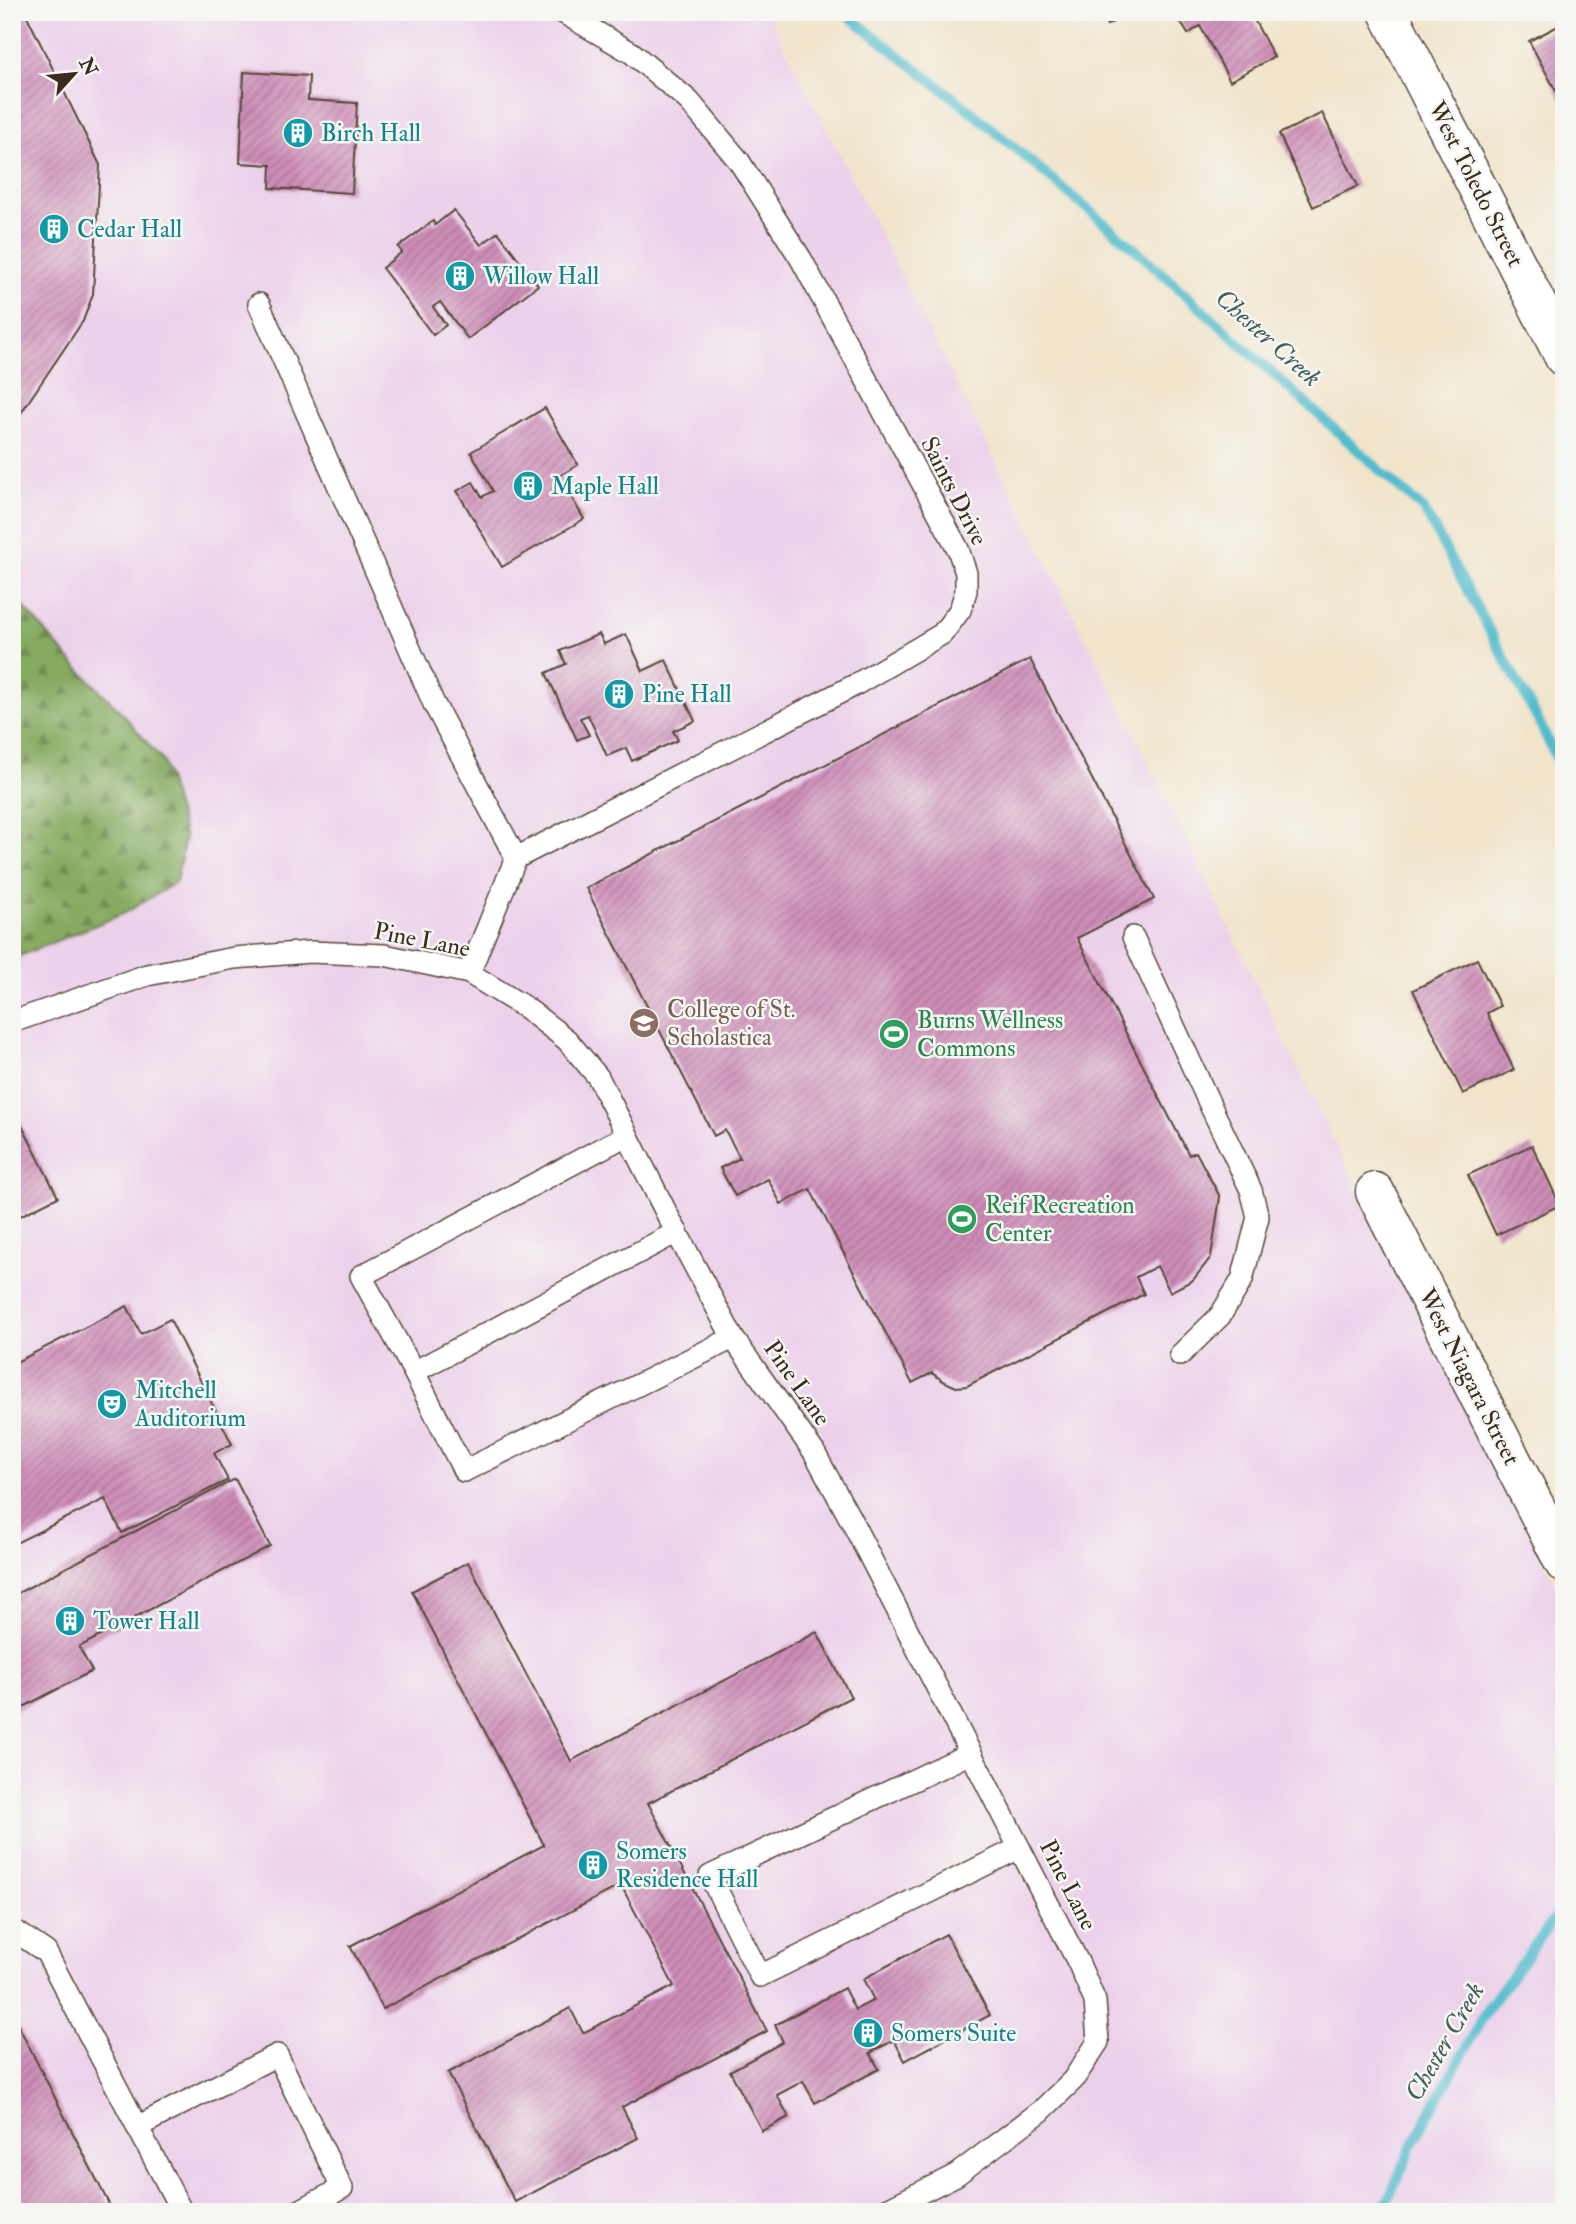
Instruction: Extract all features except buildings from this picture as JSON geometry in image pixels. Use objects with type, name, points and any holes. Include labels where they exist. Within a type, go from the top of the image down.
[{"type":"street","name":"West Toledo Street","points":[[1388,12],[1564,356]]},
{"type":"street","name":"West Niagara Street","points":[[1375,1192],[1564,1563]]},
{"type":"lane","name":"Saints Drive","points":[[516,858],[855,685],[942,634],[960,610],[966,591],[965,573],[958,549],[801,259],[739,161],[689,101],[632,53],[562,12]]},
{"type":"lane","points":[[260,304],[434,704],[516,858],[469,973]]},
{"type":"lane","points":[[1133,937],[1251,1190],[1258,1217],[1241,1280],[1220,1316],[1180,1355]]},
{"type":"lane","name":"Pine Lane","points":[[12,1021],[147,975],[234,958],[310,952],[384,955],[469,973],[526,1008],[567,1040],[598,1077],[733,1338],[814,1452],[1020,1848],[1095,2001],[1098,2042],[1073,2080],[1041,2111],[956,2175],[881,2212]]},
{"type":"lane","points":[[627,1135],[361,1276],[464,1471],[733,1338]]},
{"type":"lane","points":[[414,1372],[677,1233]]},
{"type":"lane","points":[[971,1753],[710,1876],[760,1976],[1020,1848]]},
{"type":"lane","points":[[12,1930],[46,1952],[182,2212]]},
{"type":"lane","points":[[137,2127],[277,2056],[342,2188],[298,2212]]},
{"type":"shaded area","name":"College of St. Scholastica","points":[[12,12],[767,12],[1127,720],[1424,1325],[1564,1602],[1564,2212],[12,2212]]},
{"type":"green space","points":[[12,593],[163,761],[185,837],[176,882],[125,913],[12,959]]},
{"type":"waterway","name":"Chester Creek","points":[[849,12],[851,18],[968,109],[1134,248],[1424,510],[1538,720],[1564,774]]},
{"type":"waterway","name":"Chester Creek","points":[[1382,2212],[1417,2136],[1488,2008],[1564,1905]]},
{"type":"place","name":"Birch Hall","points":[[298,133]]},
{"type":"place","name":"Cedar Hall","points":[[54,229]]},
{"type":"place","name":"Willow Hall","points":[[460,276]]},
{"type":"place","name":"Maple Hall","points":[[528,486]]},
{"type":"place","name":"Pine Hall","points":[[619,694]]},
{"type":"place","name":"College of St. Scholastica","points":[[644,1023]]},
{"type":"place","name":"Burns Wellness Commons","points":[[894,1034]]},
{"type":"place","name":"Reif Recreation Center","points":[[962,1219]]},
{"type":"place","name":"Mitchell Auditorium","points":[[112,1404]]},
{"type":"place","name":"Tower Hall","points":[[70,1621]]},
{"type":"place","name":"Somers Residence Hall","points":[[593,1865]]},
{"type":"place","name":"Somers Suite","points":[[868,2033]]}]
